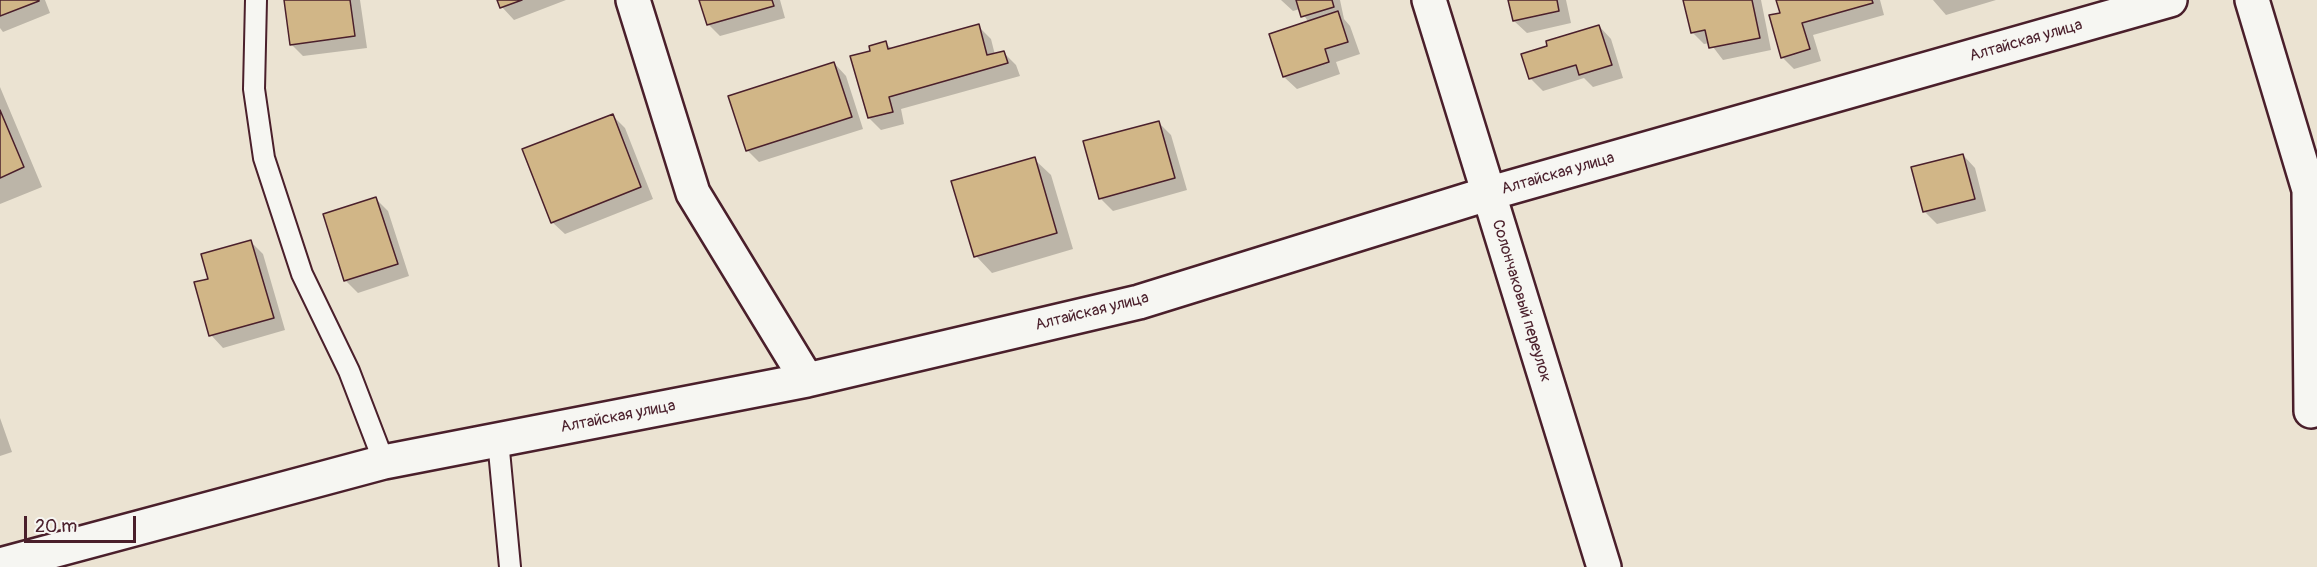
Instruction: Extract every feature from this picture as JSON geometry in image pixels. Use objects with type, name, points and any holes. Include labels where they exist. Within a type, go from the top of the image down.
[{"type":"street","points":[[633,0],[693,193],[807,380]]},
{"type":"street","name":"Солончаковый переулок","points":[[1429,0],[1604,567]]},
{"type":"street","name":"Алтайская улица","points":[[0,565],[384,462],[807,380],[1139,302],[1487,194],[2170,0]]},
{"type":"street","points":[[2252,0],[2309,190],[2311,411]]},
{"type":"lane","points":[[256,0],[254,89],[264,158],[302,274],[350,370],[384,462]]},
{"type":"lane","points":[[498,440],[510,567]]},
{"type":"building","points":[[0,0],[39,0],[39,1],[0,16]]},
{"type":"building","points":[[284,0],[350,0],[355,36],[290,45]]},
{"type":"building","points":[[497,0],[522,0],[500,8]]},
{"type":"building","points":[[699,0],[772,0],[774,6],[707,25]]},
{"type":"building","points":[[1296,0],[1332,0],[1334,7],[1301,17]]},
{"type":"building","points":[[1508,0],[1557,0],[1559,11],[1513,21]]},
{"type":"building","points":[[1683,0],[1752,0],[1760,38],[1709,48],[1705,30],[1691,33]]},
{"type":"building","points":[[1776,0],[1872,0],[1873,3],[1802,23],[1810,49],[1781,58],[1769,15],[1780,13]]},
{"type":"building","points":[[1338,11],[1348,42],[1325,49],[1329,62],[1283,77],[1269,34]]},
{"type":"building","points":[[979,24],[987,55],[1004,51],[1008,63],[889,97],[893,112],[868,118],[850,56],[870,51],[869,46],[886,41],[888,49]]},
{"type":"building","points":[[1599,25],[1612,65],[1579,75],[1576,65],[1529,79],[1521,54],[1547,46],[1546,41]]},
{"type":"building","points":[[834,62],[852,117],[746,151],[728,96]]},
{"type":"building","points":[[0,110],[24,167],[0,178]]},
{"type":"building","points":[[613,114],[641,187],[551,223],[522,149]]},
{"type":"building","points":[[1159,121],[1175,178],[1099,199],[1083,141]]},
{"type":"building","points":[[1963,154],[1975,199],[1923,212],[1911,167]]},
{"type":"building","points":[[1035,157],[1057,233],[974,257],[951,181]]},
{"type":"building","points":[[376,197],[398,264],[344,281],[323,214]]},
{"type":"building","points":[[251,240],[274,318],[209,336],[194,282],[208,279],[201,254]]}]
